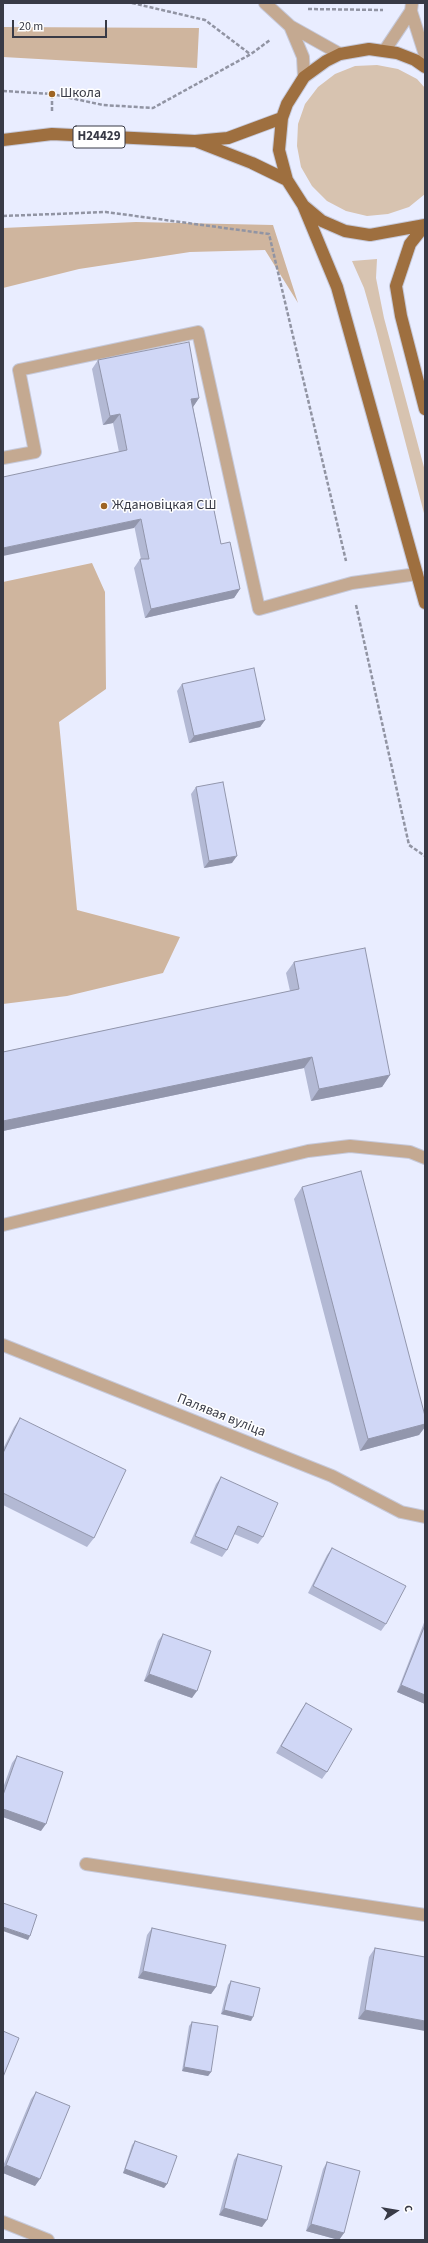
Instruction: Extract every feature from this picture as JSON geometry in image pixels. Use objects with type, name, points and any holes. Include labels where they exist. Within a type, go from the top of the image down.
[{"type":"main road","points":[[425,67],[415,60],[385,50],[368,49],[340,54],[320,65],[304,78],[294,90],[282,118],[279,150],[287,180],[303,205],[337,287],[425,603]]},
{"type":"main road","name":"Н24429","points":[[3,140],[52,134],[196,141],[228,138],[282,118]]},
{"type":"main road","name":"Н24429","points":[[196,141],[252,163],[287,180]]},
{"type":"main road","points":[[303,205],[322,221],[345,231],[370,235],[425,225]]},
{"type":"main road","points":[[425,225],[410,244],[396,286],[401,316],[425,409]]},
{"type":"street","points":[[265,3],[290,26],[326,44],[340,54]]},
{"type":"street","points":[[385,50],[412,7]]},
{"type":"street","points":[[412,7],[425,55]]},
{"type":"street","points":[[290,26],[303,57],[304,78]]},
{"type":"street","points":[[3,458],[35,452],[19,370],[198,332],[259,609],[352,582],[417,574]]},
{"type":"street","points":[[3,1225],[308,1151],[350,1146],[410,1152],[425,1158]]},
{"type":"street","name":"Палявая вуліца","points":[[3,1345],[332,1476],[401,1512],[425,1517]]},
{"type":"street","points":[[86,1864],[425,1915]]},
{"type":"street","points":[[3,2222],[48,2240]]},
{"type":"path","points":[[132,3],[205,20],[251,54]]},
{"type":"path","points":[[3,91],[52,94],[103,105],[153,108],[251,54],[290,26],[301,9],[412,7]]},
{"type":"path","points":[[3,216],[106,212],[269,234],[352,582],[409,845],[425,856]]},
{"type":"shaded area","points":[[3,27],[199,28],[197,68],[3,57]]},
{"type":"shaded area","points":[[377,65],[398,69],[417,79],[425,88],[425,194],[409,207],[388,214],[367,216],[346,211],[327,201],[312,186],[301,167],[297,146],[298,124],[305,104],[318,87],[335,74],[355,66]]},
{"type":"shaded area","points":[[136,222],[273,225],[298,303],[265,250],[190,252],[79,269],[3,288],[3,228]]},
{"type":"shaded area","points":[[377,259],[376,278],[384,318],[425,471],[425,517],[376,330],[364,288],[352,261]]},
{"type":"shaded area","points":[[92,563],[105,592],[106,689],[59,722],[77,910],[180,937],[163,973],[67,996],[3,1004],[3,582]]},
{"type":"building","name":"Ждановіцкая СШ","points":[[189,342],[199,398],[191,399],[221,544],[230,542],[240,589],[151,609],[140,559],[149,559],[141,519],[3,548],[3,477],[127,450],[120,414],[110,416],[98,360]]},
{"type":"building","points":[[254,668],[265,720],[194,736],[182,684]]},
{"type":"building","points":[[223,782],[237,856],[209,861],[196,787]]},
{"type":"building","points":[[365,948],[390,1075],[319,1089],[312,1057],[3,1121],[3,1052],[299,989],[294,962]]},
{"type":"building","points":[[361,1171],[425,1416],[425,1424],[368,1439],[302,1187]]},
{"type":"building","points":[[20,1418],[126,1470],[94,1538],[3,1493],[3,1453]]},
{"type":"building","points":[[221,1477],[278,1503],[263,1537],[238,1526],[227,1550],[195,1536]]},
{"type":"building","points":[[332,1548],[406,1586],[386,1624],[313,1586]]},
{"type":"building","points":[[425,1625],[425,1695],[401,1685]]},
{"type":"building","points":[[163,1634],[211,1651],[197,1691],[149,1674]]},
{"type":"building","points":[[306,1703],[352,1729],[327,1772],[281,1746]]},
{"type":"building","points":[[17,1756],[63,1772],[46,1824],[3,1809],[3,1795]]},
{"type":"building","points":[[3,1903],[37,1915],[30,1936],[3,1927]]},
{"type":"building","points":[[152,1928],[226,1945],[216,1987],[143,1971]]},
{"type":"building","points":[[375,1948],[425,1957],[425,2021],[365,2010]]},
{"type":"building","points":[[231,1981],[260,1988],[253,2017],[224,2010]]},
{"type":"building","points":[[192,2022],[218,2026],[211,2072],[184,2067]]},
{"type":"building","points":[[3,2031],[19,2038],[3,2077]]},
{"type":"building","points":[[36,2092],[70,2106],[40,2179],[6,2165]]},
{"type":"building","points":[[135,2141],[177,2156],[167,2184],[125,2169]]},
{"type":"building","points":[[238,2154],[282,2166],[267,2220],[224,2208]]},
{"type":"building","points":[[327,2162],[360,2171],[344,2233],[311,2224]]},
{"type":"place","name":"Школа","points":[[52,94]]},
{"type":"place","name":"Ждановіцкая СШ","points":[[104,506]]}]
